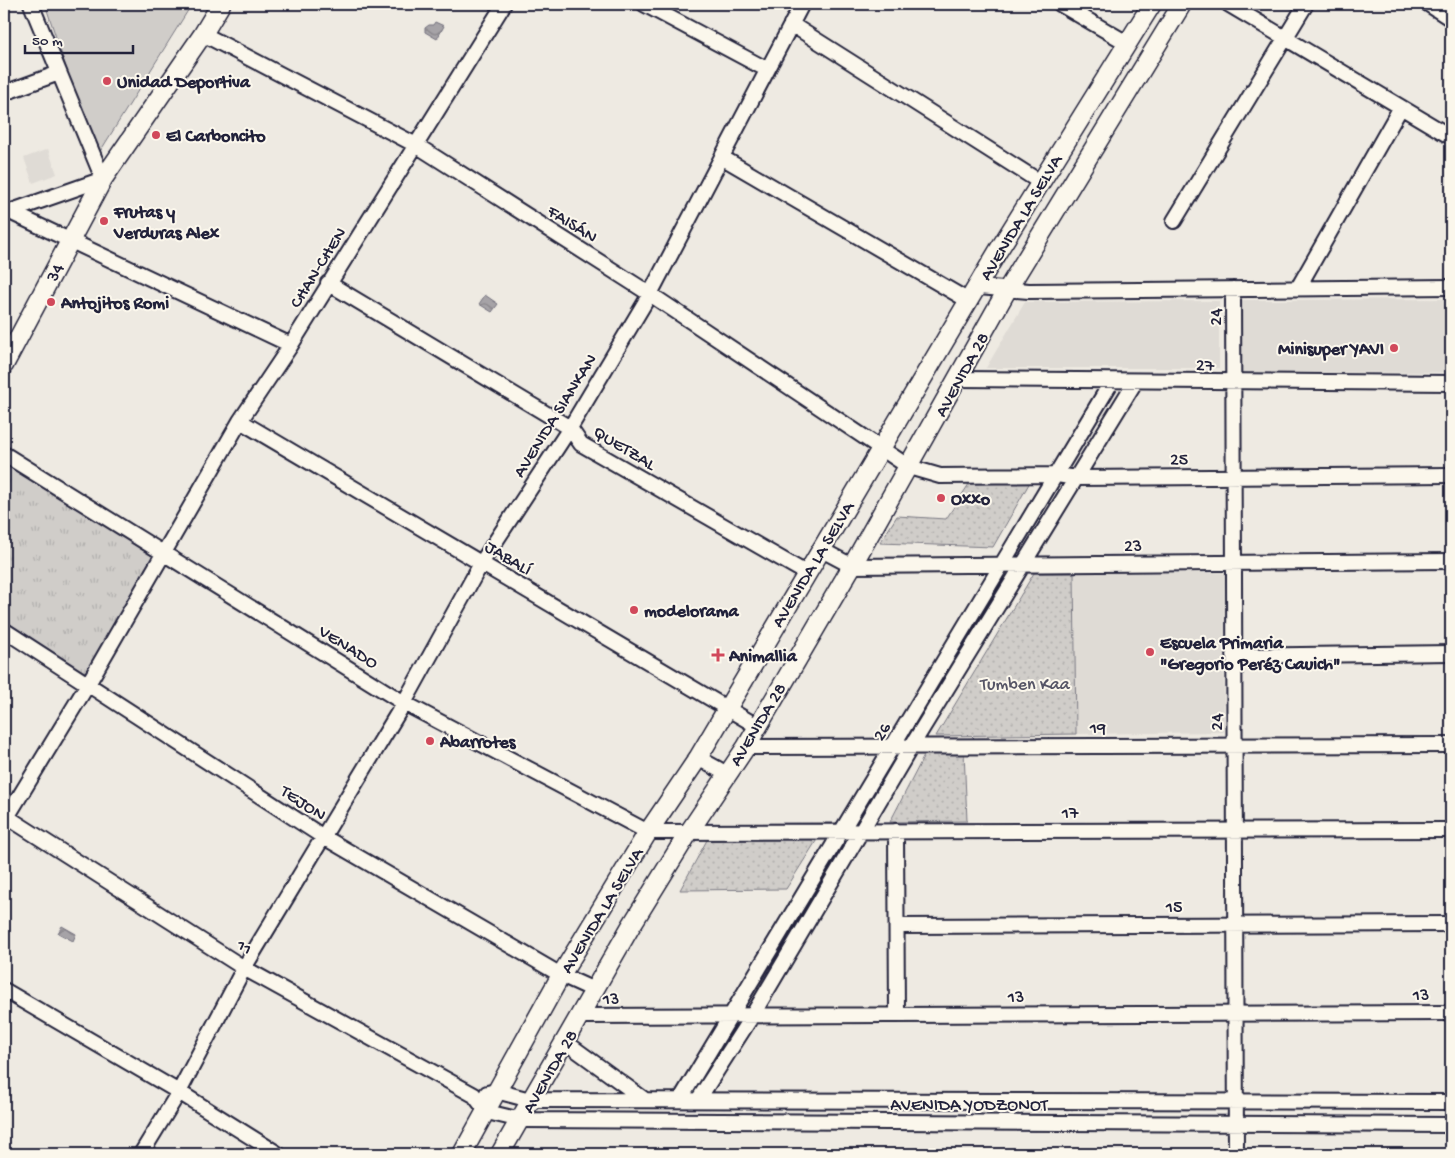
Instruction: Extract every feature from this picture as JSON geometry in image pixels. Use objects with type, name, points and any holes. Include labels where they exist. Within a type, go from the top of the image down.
[{"type":"street","points":[[7,213],[103,179],[32,4]]},
{"type":"street","name":"34","points":[[4,365],[72,241],[103,179],[203,34],[221,4]]},
{"type":"street","name":"CHAN-CHEN","points":[[5,818],[88,684],[240,421],[291,345],[504,4]]},
{"type":"street","points":[[644,4],[766,69]]},
{"type":"street","name":"AVENIDA SIANKAN","points":[[141,1154],[179,1092],[244,968],[404,702],[482,562],[570,428],[650,294],[723,158],[766,69],[802,4]]},
{"type":"street","points":[[1060,4],[1127,43]]},
{"type":"street","name":"AVENIDA LA SELVA","points":[[462,1154],[487,1112],[496,1091],[561,975],[648,832],[698,758],[820,549],[882,449],[1040,182],[1152,4]]},
{"type":"street","name":"AVENIDA LA SELVA","points":[[1007,290],[1182,4]]},
{"type":"street","points":[[1228,4],[1451,137]]},
{"type":"street","points":[[1174,221],[1306,4]]},
{"type":"street","points":[[1428,4],[1451,18]]},
{"type":"street","points":[[791,24],[1040,182]]},
{"type":"street","name":"FAISÁN","points":[[203,34],[416,145],[650,294],[909,467]]},
{"type":"street","points":[[4,93],[59,73]]},
{"type":"street","points":[[1298,288],[1401,107]]},
{"type":"street","points":[[723,158],[973,294],[1007,290],[1029,292],[1451,287]]},
{"type":"street","points":[[7,213],[72,241],[291,345]]},
{"type":"street","name":"QUETZAL","points":[[328,283],[570,428],[581,444],[806,574]]},
{"type":"street","name":"24","points":[[1234,289],[1236,1154]]},
{"type":"street","name":"AVENIDA 28","points":[[500,1154],[521,1120],[530,1100],[564,1041],[581,1016],[594,990],[689,832],[746,747],[909,467],[1007,290]]},
{"type":"street","name":"27","points":[[958,379],[1234,383],[1451,383]]},
{"type":"street","name":"26","points":[[680,1100],[1112,381]]},
{"type":"street","points":[[698,1100],[752,1016],[860,831],[1135,382]]},
{"type":"street","name":"JABALÍ","points":[[240,421],[482,562],[757,726]]},
{"type":"street","name":"VENADO","points":[[4,454],[404,702],[648,832],[689,832]]},
{"type":"street","name":"25","points":[[909,467],[940,476],[1057,475],[1077,478],[1451,475]]},
{"type":"street","name":"23","points":[[820,549],[852,566],[1451,561]]},
{"type":"street","name":"TEJON","points":[[4,630],[322,836],[561,975],[594,990]]},
{"type":"street","points":[[1235,656],[1451,652]]},
{"type":"street","name":"19","points":[[746,747],[1451,745]]},
{"type":"street","points":[[698,758],[727,774]]},
{"type":"street","name":"11","points":[[5,818],[244,968],[474,1095]]},
{"type":"street","name":"17","points":[[689,832],[1451,830]]},
{"type":"street","points":[[896,831],[897,1015]]},
{"type":"street","name":"15","points":[[897,926],[1451,924]]},
{"type":"street","points":[[4,990],[179,1092],[278,1154]]},
{"type":"street","name":"13","points":[[581,1016],[1451,1013]]},
{"type":"street","points":[[564,1041],[644,1100]]},
{"type":"street","points":[[487,1112],[474,1095],[496,1091]]},
{"type":"street","name":"AVENIDA YODZONOT","points":[[496,1091],[530,1100],[1451,1102]]},
{"type":"street","name":"AVENIDA YODZONOT","points":[[487,1112],[521,1120],[1451,1125]]},
{"type":"shaded area","points":[[48,149],[57,174],[33,183],[24,158]]},
{"type":"shaded area","points":[[1451,299],[1451,372],[1242,373],[1242,300]]},
{"type":"shaded area","points":[[1219,301],[1219,368],[986,368],[1025,302]]},
{"type":"shaded area","name":"Escuela Primaria \"Gregorio Peréz Cauich\"","points":[[1074,573],[1225,573],[1224,732],[1076,734]]},
{"type":"green space","name":"Unidad Deportiva","points":[[45,4],[192,4],[96,158]]},
{"type":"green space","points":[[4,456],[157,554],[85,677],[4,625]]},
{"type":"green space","points":[[971,481],[1030,482],[993,547],[880,543],[897,516],[946,519]]},
{"type":"green space","name":"Tumben Kaa","points":[[1034,573],[1074,573],[1076,734],[936,736]]},
{"type":"green space","points":[[964,752],[967,821],[890,822],[925,754]]},
{"type":"green space","points":[[818,838],[786,889],[680,890],[707,840]]},
{"type":"water","points":[[435,22],[444,26],[437,39],[425,32],[425,28],[433,25]]},
{"type":"water","points":[[485,295],[498,304],[492,312],[479,304]]},
{"type":"water","points":[[62,926],[76,934],[73,941],[58,933]]},
{"type":"place","name":"Unidad Deportiva","points":[[107,81]]},
{"type":"place","name":"El Carboncito","points":[[156,135]]},
{"type":"place","name":"Frutas y Verduras Alex","points":[[104,221]]},
{"type":"place","name":"Antojitos Romi","points":[[51,302]]},
{"type":"place","name":"Minisuper YAVI","points":[[1394,348]]},
{"type":"place","name":"Oxxo","points":[[941,498]]},
{"type":"place","name":"modelorama","points":[[634,610]]},
{"type":"place","name":"Escuela Primaria \"Gregorio Peréz Cauich\"","points":[[1150,652]]},
{"type":"place","name":"Animallia","points":[[718,655]]},
{"type":"place","name":"Abarrotes","points":[[430,741]]}]
